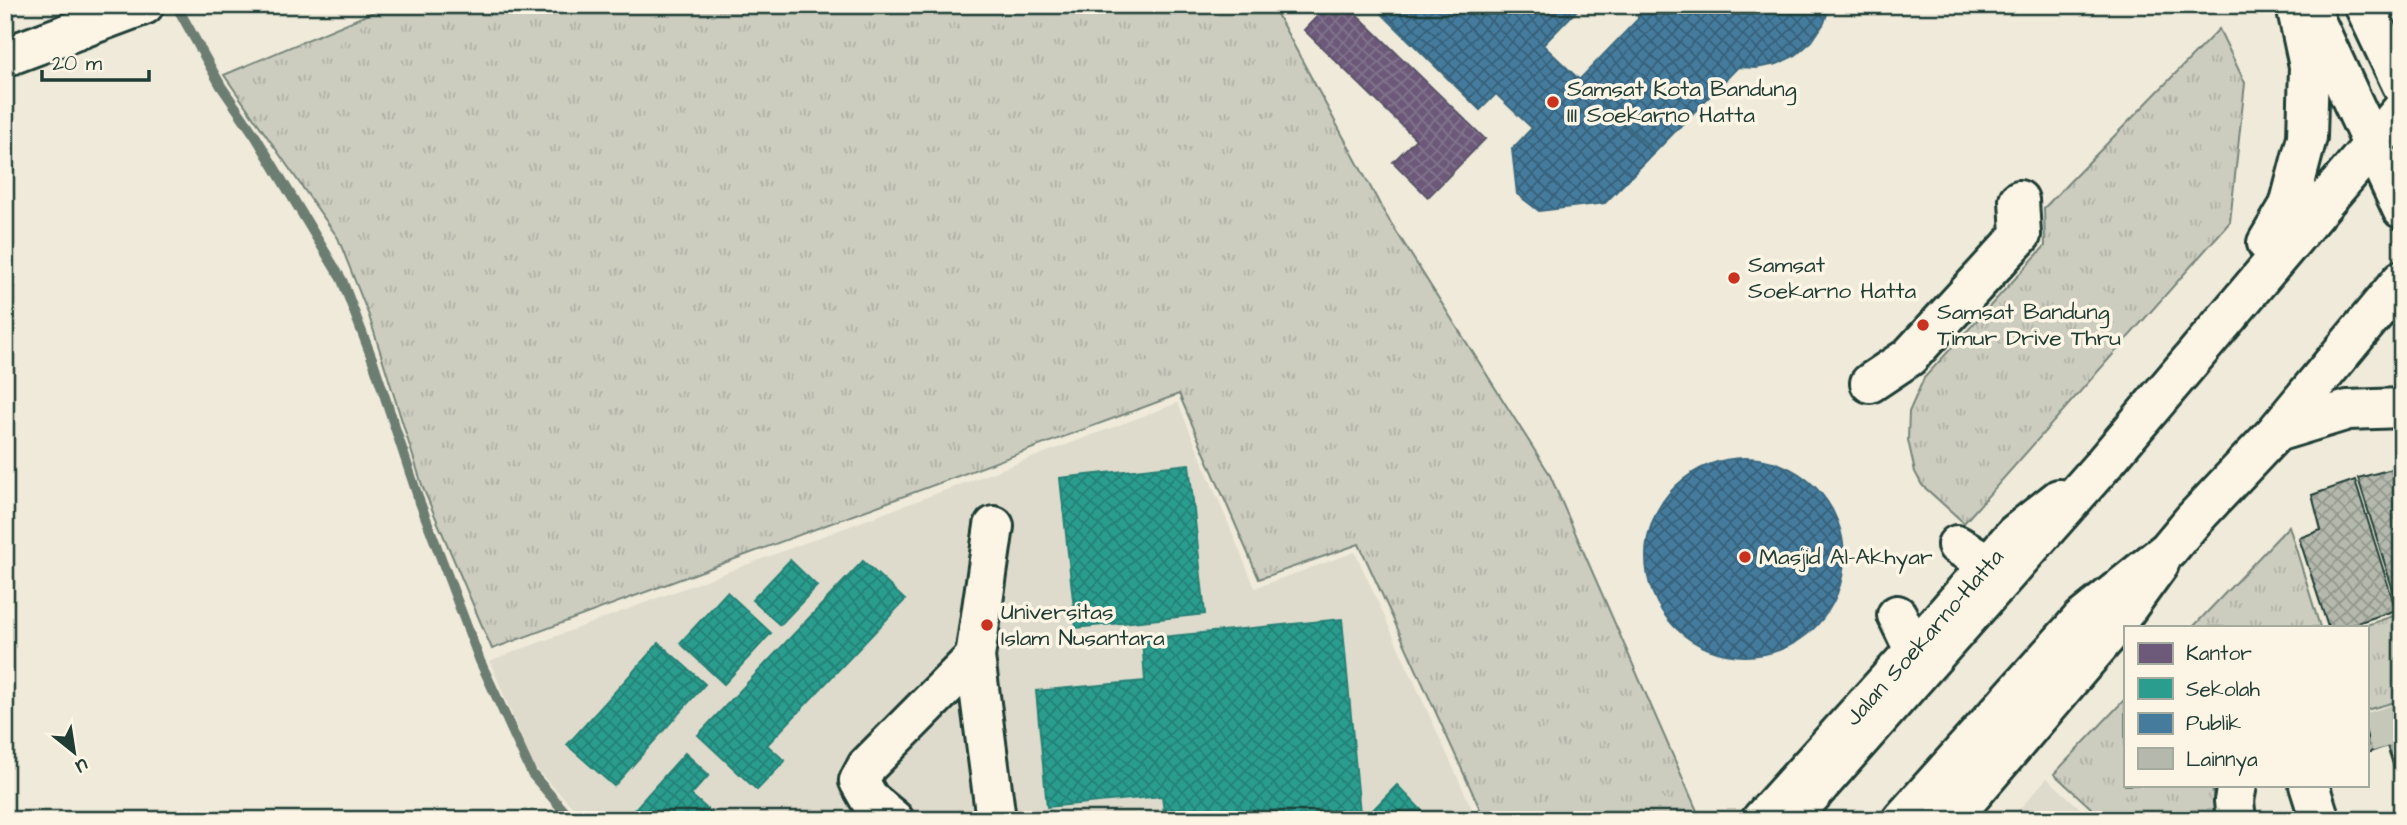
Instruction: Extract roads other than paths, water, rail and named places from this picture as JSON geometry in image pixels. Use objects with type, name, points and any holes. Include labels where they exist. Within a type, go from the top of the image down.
[{"type":"main road","points":[[5,57],[143,5]]},
{"type":"main road","points":[[2197,351],[2244,283],[2289,206],[2307,137],[2309,66],[2296,5]]},
{"type":"main road","points":[[2308,5],[2402,209]]},
{"type":"main road","points":[[2364,5],[2402,85]]},
{"type":"main road","name":"Jalan Soekarno-Hatta","points":[[1789,820],[2101,467],[2402,110]]},
{"type":"main road","points":[[1870,374],[1909,357],[2021,235],[2019,201]]},
{"type":"main road","points":[[1950,820],[2107,636],[2194,519],[2276,432],[2402,280]]},
{"type":"main road","points":[[2276,432],[2348,410],[2402,408]]},
{"type":"main road","name":"Jalan Soekarno-Hatta","points":[[1761,820],[1914,650],[1973,555],[2015,534],[2101,467]]},
{"type":"main road","points":[[994,526],[975,657],[996,820]]},
{"type":"main road","points":[[1902,820],[2081,620],[2168,551]]},
{"type":"main road","points":[[1898,615],[1914,650]]},
{"type":"main road","points":[[894,820],[870,800],[859,781],[867,766],[975,657]]},
{"type":"main road","points":[[2236,820],[2234,801],[2237,786]]},
{"type":"main road","points":[[2309,786],[2320,820]]},
{"type":"waterway","points":[[176,5],[221,86],[256,137],[342,280],[373,361],[419,500],[480,661],[532,774],[572,820]]},
{"type":"tunnel","points":[[2368,733],[2402,722]]},
{"type":"place","name":"Samsat Kota Bandung III Soekarno Hatta","points":[[1553,102]]},
{"type":"place","name":"Samsat Soekarno Hatta","points":[[1734,278]]},
{"type":"place","name":"Samsat Bandung Timur Drive Thru","points":[[1923,325]]},
{"type":"place","name":"Masjid Al-Akhyar","points":[[1745,557]]},
{"type":"place","name":"Universitas Islam Nusantara","points":[[987,625]]}]
